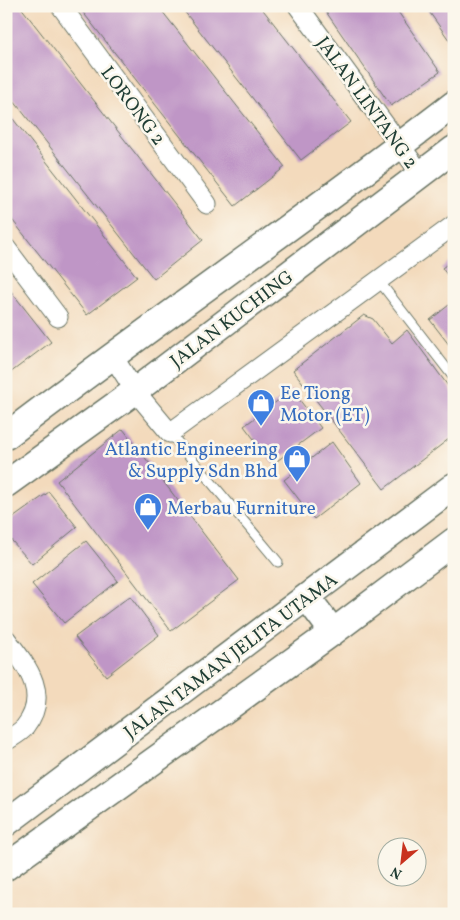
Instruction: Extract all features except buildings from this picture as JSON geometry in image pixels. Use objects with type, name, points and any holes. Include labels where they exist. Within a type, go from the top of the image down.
[{"type":"street","name":"LORONG 2","points":[[61,6],[207,204]]},
{"type":"street","name":"JALAN LINTANG 2","points":[[298,6],[421,174]]},
{"type":"street","name":"JALAN KUCHING","points":[[6,436],[112,355],[401,145],[454,104]]},
{"type":"street","name":"JALAN KUCHING","points":[[6,484],[135,391],[454,149]]},
{"type":"street","points":[[112,355],[135,391],[170,433],[454,225]]},
{"type":"street","points":[[6,248],[58,317]]},
{"type":"street","name":"JALAN TAMAN JELITA UTAMA","points":[[6,823],[454,486]]},
{"type":"street","name":"JALAN TAMAN JELITA UTAMA","points":[[6,867],[333,632],[454,541]]},
{"type":"street","points":[[306,597],[333,632]]},
{"type":"street","points":[[6,639],[33,675],[36,694],[34,708],[25,727],[6,741]]},
{"type":"lane","points":[[379,281],[454,378]]},
{"type":"lane","points":[[170,433],[278,562]]},
{"type":"place","name":"Ee Tiong Motor (ET)","points":[[261,427]]},
{"type":"place","name":"Atlantic Engineering & Supply Sdn Bhd","points":[[297,483]]},
{"type":"place","name":"Merbau Furniture","points":[[148,531]]}]
